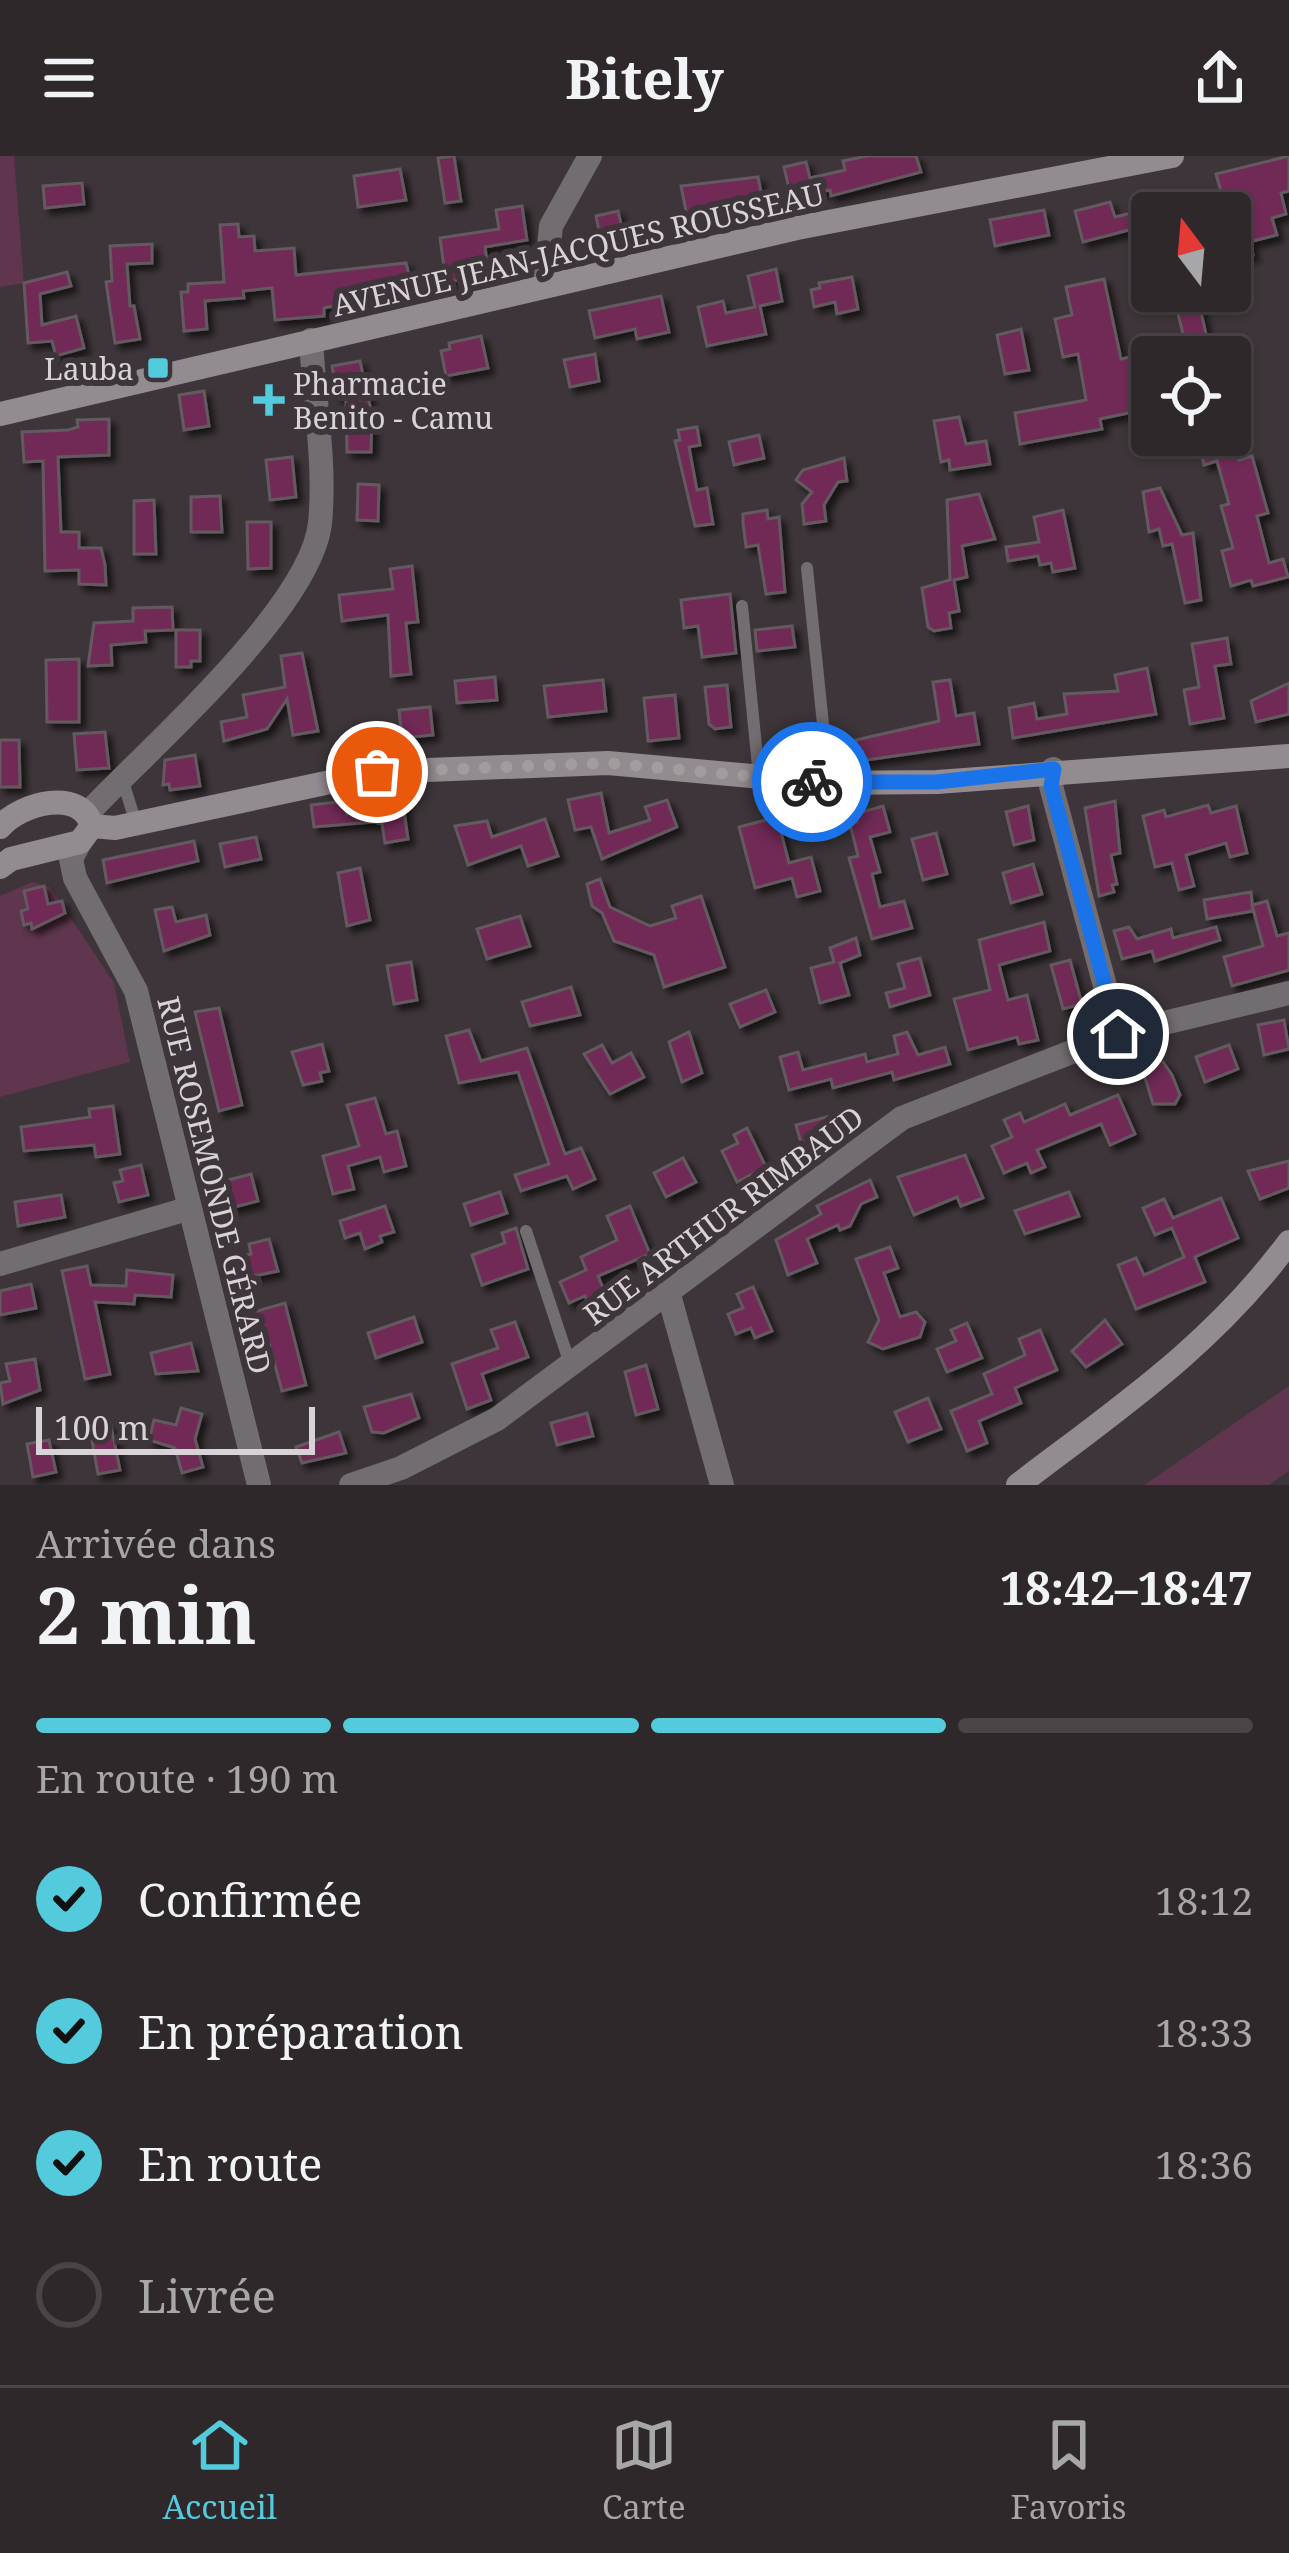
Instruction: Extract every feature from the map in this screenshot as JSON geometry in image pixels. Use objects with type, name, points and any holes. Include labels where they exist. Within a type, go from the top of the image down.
[{"type":"street","points":[[545,285],[551,226],[590,156]]},
{"type":"street","name":"AVENUE JEAN-JACQUES ROUSSEAU","points":[[0,414],[797,228],[1172,156]]},
{"type":"street","points":[[87,827],[122,777],[261,634],[296,582],[320,526],[311,340]]},
{"type":"street","points":[[4,857],[87,827],[145,822],[377,772],[608,763],[829,783],[937,782],[1054,769],[1289,756]]},
{"type":"street","points":[[1054,769],[1051,786],[1118,1034]]},
{"type":"street","points":[[0,827],[11,814],[56,802],[77,803],[87,827]]},
{"type":"street","name":"RUE ROSEMONDE GÉRARD","points":[[87,827],[71,859],[75,878],[136,991],[259,1485]]},
{"type":"street","name":"RUE ARTHUR RIMBAUD","points":[[351,1485],[392,1478],[497,1419],[670,1295],[799,1191],[902,1118],[1118,1034],[1289,993]]},
{"type":"street","points":[[0,1264],[187,1208]]},
{"type":"street","points":[[1018,1485],[1204,1341],[1245,1302],[1289,1242]]},
{"type":"street","points":[[670,1295],[722,1485]]},
{"type":"lane","points":[[807,568],[829,783]]},
{"type":"lane","points":[[742,606],[760,777]]},
{"type":"lane","points":[[122,777],[134,817],[145,822]]},
{"type":"lane","points":[[526,1232],[571,1366]]},
{"type":"shaded area","points":[[0,156],[14,156],[24,283],[0,287]]},
{"type":"shaded area","points":[[32,882],[50,887],[114,983],[130,1062],[0,1097],[0,896]]},
{"type":"shaded area","points":[[1289,1386],[1289,1471],[1269,1485],[1144,1485]]},
{"type":"building","points":[[454,156],[461,201],[445,203],[438,158]]},
{"type":"building","points":[[916,156],[921,172],[831,196],[830,190],[791,198],[784,167],[806,162],[810,178],[845,170],[843,161]]},
{"type":"building","points":[[1289,156],[1289,191],[1281,193],[1286,214],[1272,218],[1277,235],[1251,242],[1251,192],[1221,192],[1216,174]]},
{"type":"building","points":[[400,169],[406,200],[358,207],[354,176]]},
{"type":"building","points":[[758,177],[765,211],[740,217],[738,207],[687,216],[681,186]]},
{"type":"building","points":[[82,183],[84,204],[45,208],[43,186]]},
{"type":"building","points":[[1110,202],[1115,217],[1131,213],[1131,229],[1083,242],[1075,211]]},
{"type":"building","points":[[522,206],[527,240],[485,247],[489,276],[446,282],[440,238],[499,229],[496,210]]},
{"type":"building","points":[[1044,210],[1049,235],[995,246],[990,220]]},
{"type":"building","points":[[618,211],[625,241],[602,246],[596,216]]},
{"type":"building","points":[[238,224],[239,237],[254,236],[255,251],[294,248],[296,275],[406,263],[413,290],[324,308],[324,316],[275,320],[272,288],[243,291],[244,298],[205,301],[207,329],[184,331],[181,292],[188,292],[188,284],[224,282],[220,225]]},
{"type":"building","points":[[152,244],[152,263],[127,264],[130,306],[134,306],[140,339],[115,343],[106,282],[112,281],[110,246]]},
{"type":"building","points":[[776,269],[782,301],[760,306],[766,334],[707,346],[698,307],[723,301],[726,313],[755,307],[748,276]]},
{"type":"building","points":[[67,272],[71,286],[40,294],[42,325],[76,316],[84,348],[56,356],[52,341],[28,343],[24,283]]},
{"type":"building","points":[[852,277],[858,309],[837,314],[835,302],[814,307],[811,290],[820,288],[819,283]]},
{"type":"building","points":[[1104,279],[1121,359],[1131,357],[1131,412],[1100,419],[1102,429],[1020,444],[1015,413],[1086,400],[1078,354],[1063,357],[1055,319],[1072,315],[1066,287]]},
{"type":"building","points":[[661,296],[669,332],[637,339],[635,329],[595,338],[589,311]]},
{"type":"building","points":[[1177,312],[1201,312],[1207,336],[1184,336]]},
{"type":"building","points":[[1021,329],[1029,370],[1005,374],[997,335]]},
{"type":"building","points":[[481,336],[488,368],[446,376],[441,351],[450,349],[449,343]]},
{"type":"building","points":[[595,354],[599,381],[570,387],[564,360]]},
{"type":"building","points":[[360,361],[372,415],[371,452],[347,452],[346,396],[338,398],[332,366]]},
{"type":"building","points":[[204,391],[209,426],[184,430],[179,395]]},
{"type":"building","points":[[959,417],[966,444],[986,441],[990,464],[950,470],[949,460],[941,462],[934,421]]},
{"type":"building","points":[[109,419],[109,455],[58,457],[61,532],[79,532],[79,548],[101,548],[105,565],[106,585],[79,584],[79,570],[45,571],[43,461],[24,462],[22,432],[68,430],[78,427],[77,420]]},
{"type":"building","points":[[697,427],[700,445],[689,447],[697,490],[707,488],[713,524],[695,526],[675,441],[680,440],[678,430]]},
{"type":"building","points":[[759,435],[764,458],[734,465],[729,442]]},
{"type":"building","points":[[1202,456],[1238,456],[1239,460],[1252,456],[1268,513],[1257,516],[1269,563],[1283,559],[1288,577],[1231,586],[1222,551],[1233,548],[1221,506],[1229,504],[1217,461],[1204,465]]},
{"type":"building","points":[[292,457],[296,497],[270,500],[266,460]]},
{"type":"building","points":[[844,458],[847,481],[838,482],[824,505],[826,521],[804,524],[802,504],[812,492],[796,480],[803,470]]},
{"type":"building","points":[[358,484],[379,485],[378,521],[357,520]]},
{"type":"building","points":[[1160,488],[1182,535],[1193,533],[1201,600],[1185,603],[1172,544],[1163,546],[1159,529],[1149,532],[1143,492]]},
{"type":"building","points":[[979,494],[995,539],[962,546],[967,577],[954,580],[959,611],[949,613],[951,628],[934,631],[928,627],[922,588],[950,580],[947,500]]},
{"type":"building","points":[[220,496],[222,532],[191,532],[191,497]]},
{"type":"building","points":[[154,500],[156,554],[134,554],[134,501]]},
{"type":"building","points":[[767,510],[768,519],[779,517],[785,592],[766,594],[758,545],[746,547],[743,514]]},
{"type":"building","points":[[1063,510],[1075,568],[1053,572],[1051,563],[1040,565],[1038,556],[1008,561],[1006,547],[1039,542],[1034,517]]},
{"type":"building","points":[[247,522],[271,522],[271,568],[248,569]]},
{"type":"building","points":[[412,566],[418,622],[406,623],[411,674],[391,676],[388,615],[342,621],[339,595],[393,589],[390,569]]},
{"type":"building","points":[[730,594],[736,653],[702,657],[698,626],[684,628],[681,600]]},
{"type":"building","points":[[172,607],[173,630],[145,631],[146,642],[111,645],[112,665],[88,666],[94,623],[133,621],[133,608]]},
{"type":"building","points":[[792,626],[795,647],[757,651],[755,630]]},
{"type":"building","points":[[176,630],[200,630],[200,661],[191,661],[191,667],[176,667]]},
{"type":"building","points":[[1227,638],[1231,664],[1215,666],[1224,718],[1190,724],[1184,690],[1199,687],[1192,644]]},
{"type":"building","points":[[302,653],[318,731],[293,735],[287,699],[267,729],[224,741],[221,722],[247,717],[243,695],[285,687],[281,656]]},
{"type":"building","points":[[79,659],[79,722],[47,722],[46,660]]},
{"type":"building","points":[[1147,668],[1156,714],[1013,738],[1009,708],[1034,703],[1037,719],[1067,714],[1064,694],[1118,691],[1115,675]]},
{"type":"building","points":[[495,677],[497,700],[457,703],[455,681]]},
{"type":"building","points":[[603,680],[606,711],[548,717],[544,686]]},
{"type":"building","points":[[950,680],[956,716],[974,713],[979,744],[859,761],[856,740],[939,721],[933,682]]},
{"type":"building","points":[[1289,683],[1289,714],[1256,722],[1251,701]]},
{"type":"building","points":[[727,685],[731,727],[715,729],[709,724],[705,687]]},
{"type":"building","points":[[675,695],[679,738],[648,741],[644,698]]},
{"type":"building","points":[[430,707],[433,735],[402,738],[399,710]]},
{"type":"building","points":[[105,732],[109,768],[77,770],[74,734]]},
{"type":"building","points":[[0,740],[19,740],[20,787],[0,787]]},
{"type":"building","points":[[195,755],[200,786],[170,790],[169,784],[163,785],[165,760]]},
{"type":"building","points":[[601,793],[609,833],[650,820],[645,807],[667,800],[677,827],[602,859],[591,827],[575,830],[568,800]]},
{"type":"building","points":[[402,796],[408,839],[385,843],[382,824],[374,822],[314,827],[311,805],[346,801],[347,814],[380,807],[379,799]]},
{"type":"building","points":[[1115,801],[1120,853],[1111,855],[1117,884],[1112,885],[1114,892],[1099,896],[1085,808]]},
{"type":"building","points":[[1208,805],[1211,813],[1236,806],[1247,853],[1230,857],[1226,843],[1186,855],[1194,886],[1179,890],[1172,863],[1155,867],[1143,816],[1164,810],[1166,817]]},
{"type":"building","points":[[883,806],[890,832],[870,837],[880,872],[872,874],[880,907],[904,901],[912,928],[872,939],[849,858],[858,856],[850,824],[857,822],[855,814]]},
{"type":"building","points":[[1028,806],[1034,840],[1014,845],[1006,812]]},
{"type":"building","points":[[777,817],[789,863],[811,857],[820,891],[797,897],[792,878],[755,888],[739,827]]},
{"type":"building","points":[[545,819],[558,856],[528,866],[521,846],[468,865],[455,826],[487,821],[492,837]]},
{"type":"building","points":[[936,833],[947,874],[923,880],[912,839]]},
{"type":"building","points":[[256,837],[261,859],[225,867],[220,844]]},
{"type":"building","points":[[194,841],[198,861],[107,883],[103,860]]},
{"type":"building","points":[[1033,864],[1042,894],[1011,903],[1003,873]]},
{"type":"building","points":[[360,868],[370,920],[347,926],[338,873]]},
{"type":"building","points":[[600,879],[610,907],[650,926],[676,918],[672,906],[701,896],[725,967],[664,987],[654,955],[614,941],[602,913],[592,906],[587,884]]},
{"type":"building","points":[[44,886],[48,904],[62,901],[65,913],[32,929],[31,923],[24,925],[21,911],[28,909],[24,891]]},
{"type":"building","points":[[1251,892],[1253,911],[1207,919],[1204,900]]},
{"type":"building","points":[[1267,901],[1277,936],[1289,933],[1289,970],[1232,986],[1224,957],[1263,946],[1252,905]]},
{"type":"building","points":[[172,907],[176,922],[206,915],[210,935],[164,951],[155,910]]},
{"type":"building","points":[[520,916],[530,946],[487,959],[477,929]]},
{"type":"building","points":[[1044,922],[1050,951],[999,965],[1008,1000],[1027,995],[1038,1040],[1019,1044],[1017,1037],[968,1050],[954,999],[990,990],[979,940]]},
{"type":"building","points":[[1129,927],[1137,939],[1171,929],[1173,938],[1216,927],[1220,940],[1155,961],[1152,951],[1122,959],[1114,931]]},
{"type":"building","points":[[856,938],[860,955],[840,963],[849,995],[820,1003],[811,968],[834,962],[830,948]]},
{"type":"building","points":[[920,958],[930,995],[890,1007],[886,993],[905,988],[898,964]]},
{"type":"building","points":[[1070,960],[1082,1004],[1063,1009],[1051,965]]},
{"type":"building","points":[[411,962],[417,1000],[394,1004],[387,966]]},
{"type":"building","points":[[571,987],[580,1015],[530,1026],[522,1002]]},
{"type":"building","points":[[766,990],[775,1012],[740,1027],[730,1004]]},
{"type":"building","points":[[219,1008],[242,1105],[219,1111],[195,1012]]},
{"type":"building","points":[[1284,1020],[1289,1049],[1264,1055],[1258,1025]]},
{"type":"building","points":[[469,1030],[481,1061],[527,1048],[565,1154],[581,1148],[595,1179],[573,1189],[567,1176],[521,1191],[515,1175],[549,1164],[518,1072],[459,1083],[446,1036]]},
{"type":"building","points":[[689,1032],[702,1073],[682,1082],[669,1042]]},
{"type":"building","points":[[907,1032],[918,1055],[945,1047],[950,1064],[894,1080],[892,1072],[833,1088],[831,1079],[789,1090],[780,1057],[798,1052],[803,1070],[865,1054],[867,1062],[898,1054],[894,1036]]},
{"type":"building","points":[[322,1044],[329,1071],[320,1073],[322,1081],[303,1085],[292,1052]]},
{"type":"building","points":[[602,1045],[612,1063],[631,1053],[644,1077],[610,1094],[584,1054]]},
{"type":"building","points":[[1229,1045],[1238,1069],[1205,1082],[1196,1057]]},
{"type":"building","points":[[1148,1058],[1163,1062],[1172,1075],[1180,1095],[1175,1104],[1153,1104],[1142,1068]]},
{"type":"building","points":[[1118,1095],[1135,1134],[1110,1145],[1101,1124],[1037,1150],[1045,1167],[1031,1173],[1027,1163],[1004,1173],[992,1146],[1012,1137],[1004,1120],[1020,1113],[1024,1122],[1065,1104],[1070,1115]]},
{"type":"building","points":[[375,1098],[386,1134],[397,1131],[406,1166],[384,1172],[380,1157],[348,1166],[354,1189],[333,1194],[323,1156],[359,1146],[347,1105]]},
{"type":"building","points":[[113,1106],[120,1154],[96,1157],[94,1145],[24,1151],[21,1127],[90,1117],[89,1109]]},
{"type":"building","points":[[830,1116],[835,1134],[802,1147],[796,1125]]},
{"type":"building","points":[[747,1128],[766,1167],[737,1182],[722,1151],[738,1143],[734,1135]]},
{"type":"building","points":[[965,1155],[983,1198],[961,1206],[957,1197],[914,1215],[898,1177]]},
{"type":"building","points":[[683,1158],[696,1182],[666,1197],[654,1173]]},
{"type":"building","points":[[1289,1161],[1289,1188],[1260,1199],[1248,1171]]},
{"type":"building","points":[[141,1165],[148,1195],[119,1202],[114,1183],[123,1181],[120,1170]]},
{"type":"building","points":[[251,1174],[258,1201],[231,1208],[224,1181]]},
{"type":"building","points":[[870,1180],[877,1197],[861,1204],[850,1226],[840,1230],[838,1225],[807,1239],[817,1263],[788,1275],[776,1240],[821,1214],[817,1206]]},
{"type":"building","points":[[500,1192],[507,1213],[471,1225],[464,1204]]},
{"type":"building","points":[[1069,1192],[1079,1216],[1025,1234],[1015,1211]]},
{"type":"building","points":[[61,1195],[65,1217],[18,1226],[15,1202]]},
{"type":"building","points":[[1221,1198],[1238,1238],[1195,1257],[1205,1282],[1136,1309],[1118,1265],[1136,1258],[1144,1275],[1184,1257],[1172,1228],[1155,1235],[1143,1208],[1164,1199],[1173,1218]]},
{"type":"building","points":[[385,1206],[394,1232],[380,1236],[382,1242],[365,1249],[360,1233],[345,1238],[340,1221]]},
{"type":"building","points":[[630,1206],[650,1254],[598,1276],[609,1302],[591,1309],[585,1296],[569,1303],[560,1282],[586,1270],[581,1257],[617,1240],[607,1216]]},
{"type":"building","points":[[516,1228],[528,1269],[482,1285],[472,1255],[505,1243],[502,1233]]},
{"type":"building","points":[[269,1239],[278,1271],[235,1280],[229,1260],[251,1254],[249,1244]]},
{"type":"building","points":[[890,1247],[898,1268],[884,1273],[900,1317],[916,1312],[925,1322],[920,1337],[883,1349],[868,1342],[879,1320],[856,1259]]},
{"type":"building","points":[[87,1266],[91,1285],[126,1286],[127,1270],[173,1275],[171,1297],[135,1295],[134,1304],[95,1302],[110,1374],[85,1379],[62,1271]]},
{"type":"building","points":[[31,1284],[36,1308],[0,1315],[0,1291]]},
{"type":"building","points":[[753,1287],[772,1331],[755,1338],[751,1328],[736,1334],[728,1314],[743,1308],[737,1294]]},
{"type":"building","points":[[285,1303],[306,1385],[282,1391],[266,1332],[249,1337],[243,1315]]},
{"type":"building","points":[[414,1317],[422,1342],[376,1358],[368,1333]]},
{"type":"building","points":[[1105,1320],[1122,1344],[1086,1367],[1072,1351]]},
{"type":"building","points":[[515,1322],[528,1357],[482,1374],[491,1400],[467,1409],[452,1364],[498,1348],[491,1330]]},
{"type":"building","points":[[967,1323],[982,1358],[947,1372],[937,1349],[956,1341],[951,1330]]},
{"type":"building","points":[[1040,1330],[1057,1370],[1015,1388],[1021,1403],[979,1421],[987,1443],[967,1451],[951,1411],[992,1394],[984,1374],[1025,1355],[1019,1339]]},
{"type":"building","points":[[191,1343],[198,1371],[156,1374],[151,1353]]},
{"type":"building","points":[[35,1359],[40,1390],[3,1404],[0,1383],[10,1381],[6,1364]]},
{"type":"building","points":[[646,1365],[658,1409],[636,1415],[625,1372]]},
{"type":"building","points":[[411,1394],[419,1418],[384,1433],[372,1432],[364,1407]]},
{"type":"building","points":[[928,1398],[941,1429],[908,1442],[895,1412]]},
{"type":"building","points":[[181,1408],[202,1414],[195,1439],[203,1467],[182,1473],[175,1448],[149,1440],[154,1420],[176,1425]]},
{"type":"building","points":[[587,1413],[593,1436],[557,1445],[551,1423]]},
{"type":"building","points":[[111,1426],[120,1470],[98,1474],[90,1430]]},
{"type":"building","points":[[339,1432],[346,1453],[302,1463],[296,1447]]},
{"type":"building","points":[[49,1440],[56,1472],[33,1477],[27,1444]]},
{"type":"way so far","points":[[377,772],[608,763],[812,782]]},
{"type":"place","name":"Lauba","points":[[158,368]]},
{"type":"place","name":"Pharmacie Benito - Camu","points":[[269,400]]},
{"type":"route","points":[[812,782],[937,782],[1054,769],[1051,786],[1118,1034]]}]
